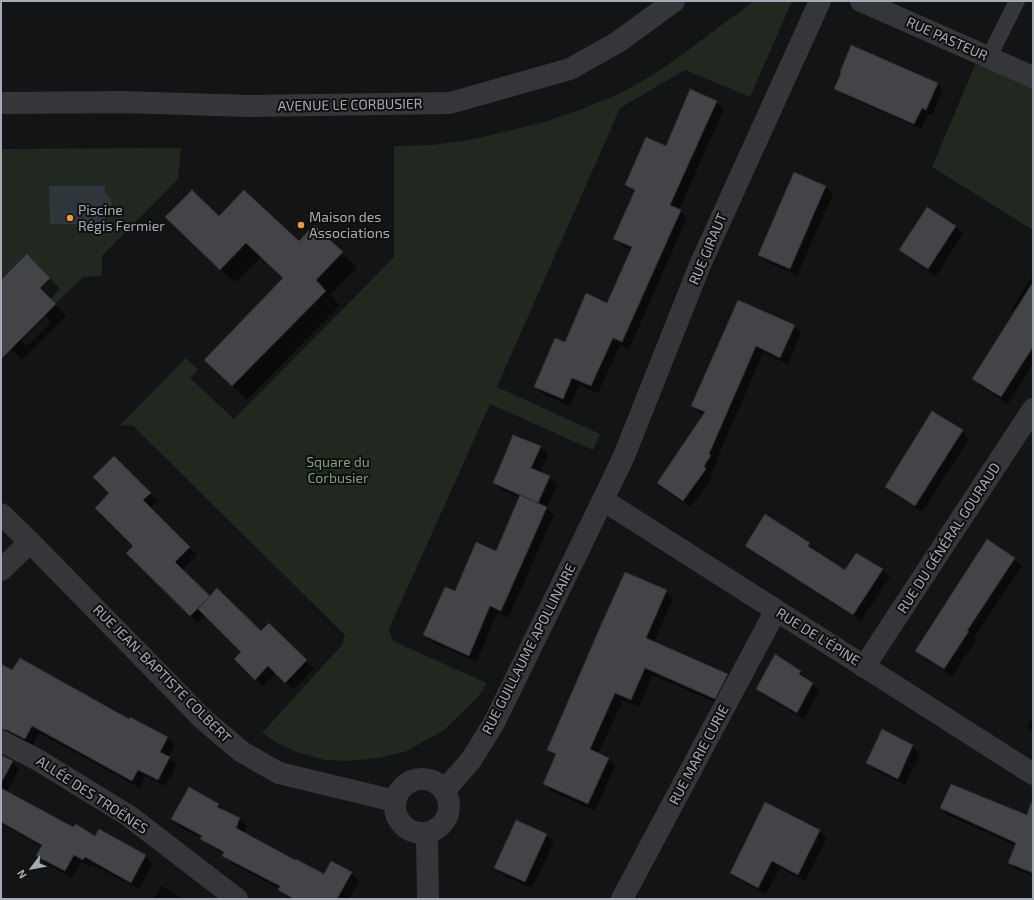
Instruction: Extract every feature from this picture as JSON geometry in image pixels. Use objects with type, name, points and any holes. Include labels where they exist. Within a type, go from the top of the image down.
[{"type":"street","name":"AVENUE LE CORBUSIER","points":[[1,103],[123,102],[249,106],[450,103],[570,69],[618,42],[674,1]]},
{"type":"street","name":"RUE GIRAUT","points":[[603,500],[624,456],[700,265],[820,1]]},
{"type":"street","name":"RUE PASTEUR","points":[[861,1],[1033,77]]},
{"type":"street","name":"RUE DU GÉNÉRAL GOURAUD","points":[[864,666],[1033,409]]},
{"type":"street","name":"RUE DE L'ÉPINE","points":[[603,500],[1033,774]]},
{"type":"street","name":"RUE GUILLAUME APOLLINAIRE","points":[[444,791],[471,760],[494,723],[603,500]]},
{"type":"street","name":"RUE JEAN-BAPTISTE COLBERT","points":[[1,514],[204,720],[242,752],[279,773],[395,801]]},
{"type":"street","points":[[1,570],[30,542]]},
{"type":"street","name":"RUE MARIE CURIE","points":[[622,899],[776,610]]},
{"type":"street","name":"ALLÉE DES TROËNES","points":[[1,741],[38,760],[129,816],[236,899]]},
{"type":"street","points":[[421,779],[430,780],[444,791],[448,799],[449,808],[447,817],[435,830],[427,833],[418,833],[410,831],[402,826],[396,814],[395,801],[398,792],[404,786],[412,781],[421,779]]},
{"type":"street","points":[[427,833],[428,899]]},
{"type":"lane","points":[[989,57],[1017,1]]},
{"type":"green space","name":"Square du Corbusier","points":[[754,1],[792,1],[750,97],[685,70],[620,108],[497,387],[600,434],[593,450],[490,404],[389,629],[393,641],[487,683],[478,697],[444,730],[407,751],[378,758],[350,761],[325,760],[297,752],[279,744],[262,733],[342,645],[345,635],[133,426],[120,425],[186,358],[198,370],[190,378],[234,419],[394,257],[394,146],[432,145],[470,140],[544,122],[579,110],[621,93],[646,79],[672,62]]},
{"type":"green space","points":[[980,53],[1033,77],[1033,230],[932,167]]},
{"type":"green space","name":"Piscine Régis Fermier","points":[[181,148],[178,179],[102,256],[102,276],[83,277],[44,315],[51,322],[27,346],[20,340],[1,359],[1,149]]},
{"type":"shaded area","points":[[49,186],[105,186],[105,193],[109,196],[112,204],[110,211],[105,217],[105,224],[50,224]]},
{"type":"building","points":[[851,45],[938,83],[926,110],[922,108],[914,124],[834,89]]},
{"type":"building","points":[[690,89],[717,101],[670,205],[681,210],[622,342],[613,338],[591,386],[572,378],[563,399],[534,387],[555,338],[565,342],[586,293],[607,303],[632,247],[613,239],[635,190],[625,185],[646,137],[666,146]]},
{"type":"building","points":[[794,172],[826,186],[790,269],[758,255]]},
{"type":"building","points":[[192,190],[219,216],[244,190],[299,241],[314,225],[343,252],[316,280],[326,291],[232,386],[204,360],[283,278],[246,243],[220,270],[165,217]]},
{"type":"building","points":[[927,207],[956,226],[928,269],[899,250]]},
{"type":"building","points":[[27,254],[50,278],[40,288],[56,304],[1,359],[1,280]]},
{"type":"building","points":[[1033,282],[1033,347],[1001,397],[972,379]]},
{"type":"building","points":[[738,300],[795,325],[780,358],[756,346],[709,454],[711,455],[704,466],[706,469],[683,501],[657,483],[705,412],[691,406]]},
{"type":"building","points":[[932,411],[963,430],[915,506],[885,487]]},
{"type":"building","points":[[513,435],[541,446],[531,468],[550,476],[538,503],[493,483]]},
{"type":"building","points":[[114,456],[151,493],[143,500],[190,547],[175,562],[210,596],[190,616],[126,553],[133,546],[95,508],[109,493],[93,477]]},
{"type":"building","points":[[520,495],[547,507],[501,611],[490,606],[469,656],[423,635],[445,587],[455,591],[476,542],[496,551]]},
{"type":"building","points":[[765,514],[810,543],[808,546],[845,570],[856,553],[883,569],[853,615],[745,546]]},
{"type":"building","points":[[987,539],[1015,558],[944,669],[915,651]]},
{"type":"building","points":[[625,572],[667,590],[646,638],[728,674],[715,699],[645,668],[631,700],[615,693],[590,749],[609,758],[588,804],[543,784],[556,754],[547,750]]},
{"type":"building","points":[[217,588],[261,631],[269,623],[307,660],[285,683],[268,666],[255,680],[234,659],[241,652],[198,609]]},
{"type":"building","points":[[775,654],[801,671],[799,674],[813,683],[797,713],[756,689]]},
{"type":"building","points":[[20,658],[129,719],[130,717],[168,737],[160,752],[170,757],[158,780],[138,770],[132,781],[32,726],[25,739],[7,730],[1,729],[1,664],[12,670]]},
{"type":"building","points":[[882,729],[913,745],[898,779],[866,763]]},
{"type":"building","points":[[1,755],[13,761],[1,783]]},
{"type":"building","points":[[951,784],[1027,815],[1031,803],[1033,804],[1033,873],[1008,863],[1016,843],[940,808]]},
{"type":"building","points":[[189,787],[219,804],[217,807],[240,818],[236,828],[295,860],[296,859],[324,874],[331,861],[352,872],[337,899],[294,899],[278,890],[280,886],[222,856],[224,852],[200,839],[202,836],[171,819]]},
{"type":"building","points":[[1,788],[73,827],[76,824],[95,836],[99,829],[146,855],[131,883],[85,857],[83,860],[74,855],[65,871],[36,856],[42,845],[1,822]]},
{"type":"building","points":[[765,802],[820,830],[798,875],[772,861],[758,888],[730,873]]},
{"type":"building","points":[[516,820],[547,834],[525,882],[494,868]]},
{"type":"place","name":"Piscine Régis Fermier","points":[[70,218]]},
{"type":"place","name":"Maison des Associations","points":[[301,225]]}]
